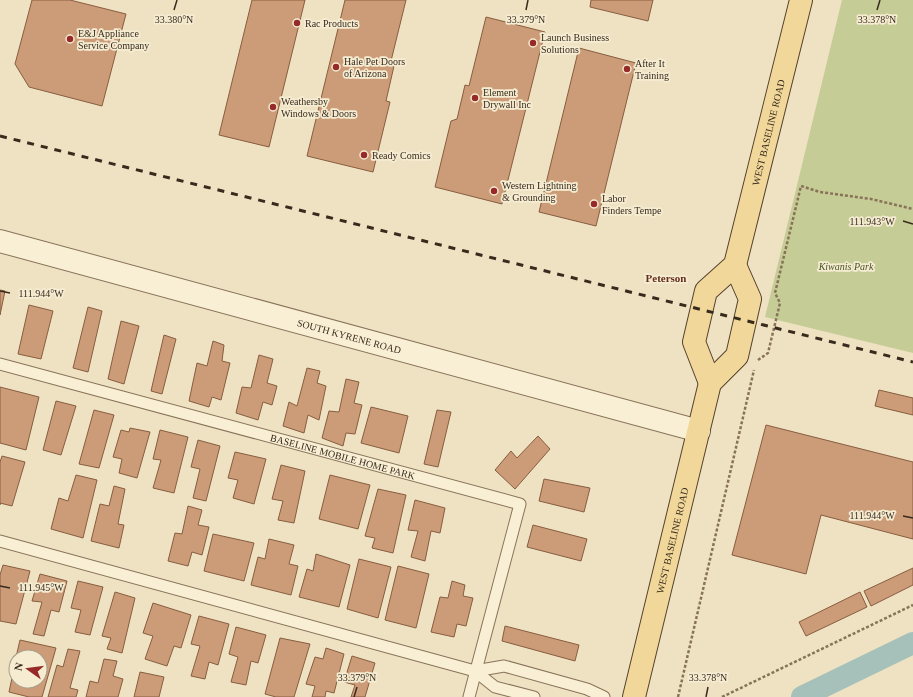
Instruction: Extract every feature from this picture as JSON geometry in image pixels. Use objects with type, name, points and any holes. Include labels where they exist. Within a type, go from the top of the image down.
[{"type":"main road","name":"WEST BASELINE ROAD","points":[[735,265],[801,0]]},
{"type":"main road","points":[[735,265],[750,299],[737,356],[710,383],[694,342],[706,291],[735,265]]},
{"type":"main road","name":"WEST BASELINE ROAD","points":[[634,697],[710,383]]},
{"type":"street","name":"SOUTH KYRENE ROAD","points":[[0,241],[699,431]]},
{"type":"lane","name":"BASELINE MOBILE HOME PARK","points":[[0,364],[520,504],[469,697]]},
{"type":"lane","points":[[0,541],[475,671],[495,687],[534,697]]},
{"type":"lane","points":[[475,671],[504,666],[587,688],[604,697]]},
{"type":"path","points":[[756,361],[768,353],[780,303],[775,293],[801,186],[820,192],[871,199],[913,209]]},
{"type":"path","points":[[678,697],[755,369]]},
{"type":"path","points":[[722,697],[913,605]]},
{"type":"green space","name":"Kiwanis Park","points":[[842,0],[913,0],[913,353],[765,317]]},
{"type":"building","name":"E&J Appliance Service Company","points":[[32,0],[70,0],[126,14],[102,106],[29,87],[15,64]]},
{"type":"building","points":[[252,0],[305,0],[269,147],[219,135]]},
{"type":"building","points":[[345,0],[406,0],[390,65],[394,66],[386,101],[390,102],[373,172],[307,156]]},
{"type":"building","points":[[591,0],[653,0],[648,21],[590,7]]},
{"type":"building","points":[[486,17],[545,32],[502,204],[435,187],[451,121],[457,119],[465,85],[469,86]]},
{"type":"building","points":[[579,48],[636,63],[596,226],[539,212]]},
{"type":"building","points":[[0,290],[5,291],[0,315]]},
{"type":"building","points":[[29,305],[53,311],[41,359],[18,354]]},
{"type":"building","points":[[88,307],[102,311],[88,372],[73,368]]},
{"type":"building","points":[[121,321],[139,326],[124,384],[108,379]]},
{"type":"building","points":[[164,335],[176,339],[162,394],[151,391]]},
{"type":"building","points":[[213,341],[224,345],[222,361],[230,363],[221,400],[212,397],[209,407],[189,401],[197,363],[207,366]]},
{"type":"building","points":[[259,355],[273,359],[267,383],[277,386],[272,405],[263,402],[258,420],[236,413],[242,387],[251,388]]},
{"type":"building","points":[[307,368],[320,371],[317,383],[326,386],[319,420],[308,415],[304,433],[283,426],[289,402],[297,406]]},
{"type":"building","points":[[346,379],[359,382],[354,403],[362,405],[355,434],[346,433],[343,446],[322,438],[329,411],[339,412]]},
{"type":"building","points":[[0,387],[39,397],[26,450],[0,443]]},
{"type":"building","points":[[879,390],[913,398],[913,415],[875,406]]},
{"type":"building","points":[[56,401],[76,406],[61,455],[43,450]]},
{"type":"building","points":[[371,407],[408,416],[399,453],[361,443]]},
{"type":"building","points":[[94,410],[114,415],[99,468],[79,464]]},
{"type":"building","points":[[437,410],[451,412],[438,467],[424,464]]},
{"type":"building","points":[[766,425],[913,462],[913,539],[821,515],[806,574],[732,555]]},
{"type":"building","points":[[130,428],[150,432],[137,478],[119,473],[122,459],[113,457],[121,430],[129,432]]},
{"type":"building","points":[[160,430],[188,437],[174,493],[153,488],[161,460],[153,459]]},
{"type":"building","points":[[538,436],[550,449],[515,489],[495,470],[511,451],[517,458]]},
{"type":"building","points":[[198,440],[220,446],[206,501],[193,498],[200,469],[191,467]]},
{"type":"building","points":[[235,452],[266,459],[254,504],[233,498],[238,480],[228,478]]},
{"type":"building","points":[[2,456],[25,462],[12,506],[0,503],[0,462]]},
{"type":"building","points":[[281,465],[305,471],[294,523],[278,520],[283,501],[272,499]]},
{"type":"building","points":[[76,475],[97,480],[83,538],[51,529],[59,498],[68,501]]},
{"type":"building","points":[[330,475],[370,485],[358,529],[319,519]]},
{"type":"building","points":[[544,479],[590,488],[584,512],[539,501]]},
{"type":"building","points":[[114,486],[125,489],[118,524],[124,525],[119,548],[91,541],[100,504],[109,506]]},
{"type":"building","points":[[378,489],[406,495],[393,553],[372,548],[375,538],[365,536]]},
{"type":"building","points":[[415,500],[445,508],[440,533],[431,531],[425,561],[411,557],[418,531],[408,530]]},
{"type":"building","points":[[188,506],[202,510],[198,525],[209,527],[202,555],[192,552],[188,566],[168,561],[175,533],[182,534]]},
{"type":"building","points":[[533,525],[587,539],[581,561],[527,547]]},
{"type":"building","points":[[213,534],[254,543],[244,581],[204,571]]},
{"type":"building","points":[[269,539],[294,545],[289,564],[298,566],[291,595],[251,585],[258,557],[265,559]]},
{"type":"building","points":[[316,554],[350,565],[339,607],[299,597],[307,569],[313,571]]},
{"type":"building","points":[[359,559],[391,567],[378,618],[347,609]]},
{"type":"building","points":[[3,565],[30,571],[16,624],[0,621],[0,575]]},
{"type":"building","points":[[398,566],[429,574],[416,628],[385,620]]},
{"type":"building","points":[[913,568],[913,585],[871,606],[864,591]]},
{"type":"building","points":[[40,574],[67,581],[59,612],[51,610],[44,636],[33,634],[42,602],[32,601]]},
{"type":"building","points":[[78,581],[103,587],[90,635],[75,632],[81,610],[71,608]]},
{"type":"building","points":[[452,581],[465,585],[463,596],[473,598],[466,626],[457,624],[454,637],[431,632],[440,597],[448,598]]},
{"type":"building","points":[[115,592],[135,598],[122,653],[107,649],[111,638],[102,636]]},
{"type":"building","points":[[860,592],[867,607],[806,636],[799,622]]},
{"type":"building","points":[[153,603],[191,615],[181,648],[174,646],[167,666],[145,659],[153,636],[143,633]]},
{"type":"building","points":[[199,616],[229,624],[218,665],[209,662],[205,679],[191,676],[200,646],[191,644]]},
{"type":"building","points":[[505,626],[579,645],[575,661],[502,641]]},
{"type":"building","points":[[236,627],[266,635],[258,663],[251,661],[246,685],[231,682],[238,657],[229,654]]},
{"type":"building","points":[[280,638],[310,644],[294,697],[276,697],[265,694]]},
{"type":"building","points":[[20,640],[56,648],[48,676],[48,649],[18,649]]},
{"type":"building","points":[[326,648],[344,654],[334,693],[326,691],[325,697],[312,697],[315,686],[306,684],[315,657],[323,659]]},
{"type":"building","points":[[68,649],[80,651],[70,688],[78,690],[76,697],[48,697],[57,665],[63,667]]},
{"type":"building","points":[[352,656],[375,663],[365,697],[351,697],[355,685],[344,682]]},
{"type":"building","points":[[104,659],[117,661],[113,676],[123,679],[118,697],[86,697],[90,681],[98,683]]},
{"type":"building","points":[[140,672],[164,677],[159,697],[134,697]]},
{"type":"building","points":[[10,689],[44,689],[42,697],[29,697],[9,692]]},
{"type":"waterway","points":[[802,697],[913,643]]},
{"type":"railway","points":[[0,136],[913,362]]},
{"type":"place","name":"Rac Products","points":[[297,23]]},
{"type":"place","name":"E&J Appliance Service Company","points":[[70,39]]},
{"type":"place","name":"Launch Business Solutions","points":[[533,43]]},
{"type":"place","name":"Hale Pet Doors of Arizona","points":[[336,67]]},
{"type":"place","name":"After It Training","points":[[627,69]]},
{"type":"place","name":"Element Drywall Inc","points":[[475,98]]},
{"type":"place","name":"Weathersby Windows & Doors","points":[[273,107]]},
{"type":"place","name":"Ready Comics","points":[[364,155]]},
{"type":"place","name":"Western Lightning & Grounding","points":[[494,191]]},
{"type":"place","name":"Labor Finders Tempe","points":[[594,204]]},
{"type":"district","name":"Peterson","points":[[666,278]]}]
